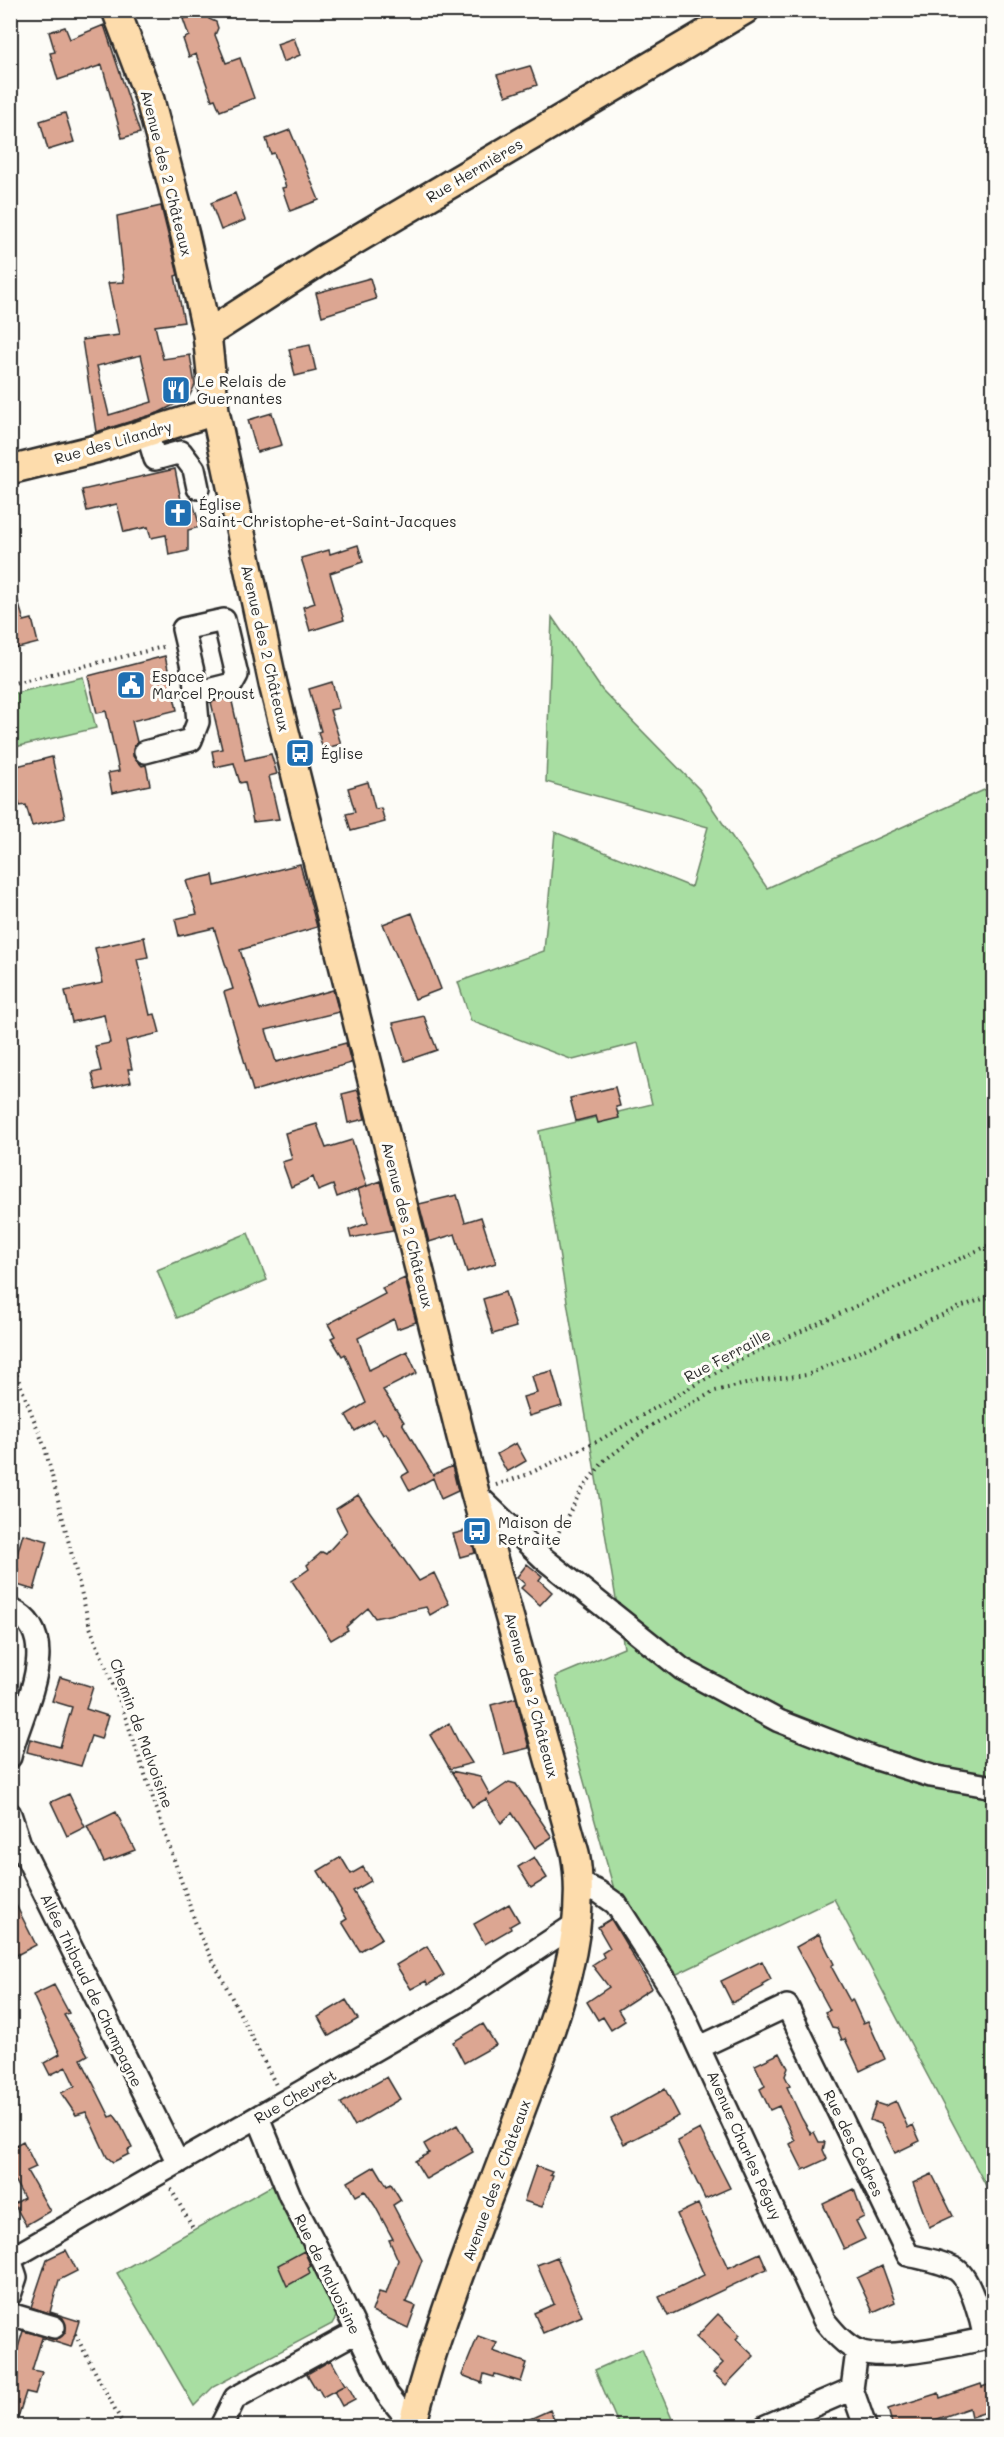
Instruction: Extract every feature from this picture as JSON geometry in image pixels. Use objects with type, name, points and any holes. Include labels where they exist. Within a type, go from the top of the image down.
[{"type":"main road","name":"Avenue des 2 Châteaux","points":[[116,10],[150,100],[207,334],[215,411],[276,694],[475,1492],[574,1853],[580,1883],[562,1997],[446,2318],[412,2423]]},
{"type":"main road","name":"Rue Hermières","points":[[207,334],[325,258],[745,10]]},
{"type":"main road","name":"Rue des Lilandry","points":[[10,470],[95,449],[215,411]]},
{"type":"street","points":[[147,433],[155,459],[181,452],[194,469],[198,488]]},
{"type":"street","points":[[145,752],[191,740],[198,722],[196,693],[183,629],[258,612]]},
{"type":"street","points":[[196,693],[232,684],[237,675],[224,620]]},
{"type":"street","points":[[475,1492],[543,1558],[682,1669],[779,1721],[932,1776],[993,1787]]},
{"type":"street","points":[[10,1609],[30,1626],[37,1641],[39,1661],[10,1757]]},
{"type":"street","name":"Allée Thibaud de Champagne","points":[[10,1814],[20,1844],[170,2168]]},
{"type":"street","name":"Avenue Charles Péguy","points":[[580,1883],[616,1904],[673,1992],[824,2320],[835,2333],[857,2351]]},
{"type":"street","name":"Rue Chevret","points":[[10,2259],[456,2003],[574,1925]]},
{"type":"street","name":"Rue des Cèdres","points":[[700,2047],[788,2006],[908,2255],[951,2267],[961,2273],[989,2338]]},
{"type":"street","name":"Rue de Malvoisine","points":[[258,2117],[290,2196],[387,2394],[412,2423]]},
{"type":"street","points":[[10,2259],[16,2277],[10,2295]]},
{"type":"street","points":[[10,2314],[54,2326]]},
{"type":"street","points":[[221,2427],[235,2397],[356,2332]]},
{"type":"street","points":[[865,2427],[852,2389],[857,2351],[879,2356],[989,2338]]},
{"type":"street","points":[[766,2427],[852,2389]]},
{"type":"path","points":[[10,684],[185,642]]},
{"type":"path","name":"Rue Ferraille","points":[[475,1492],[526,1475],[598,1441],[735,1361],[993,1243]]},
{"type":"path","points":[[543,1558],[584,1486],[605,1460],[652,1425],[715,1391],[763,1380],[807,1376],[960,1307],[993,1295]]},
{"type":"path","name":"Chemin de Malvoisine","points":[[10,1358],[45,1448],[90,1627],[122,1707],[199,1932],[285,2103]]},
{"type":"path","points":[[170,2168],[194,2230]]},
{"type":"path","points":[[75,2334],[124,2427]]},
{"type":"green space","points":[[552,617],[602,690],[700,790],[767,888],[993,786],[993,2199],[834,1899],[677,1974],[615,1893],[555,1677],[624,1648],[539,1131],[652,1104],[638,1043],[573,1060],[471,1021],[458,982],[544,951],[555,832],[691,887],[708,827],[546,782]]},
{"type":"green space","points":[[83,677],[96,728],[11,748],[11,694]]},
{"type":"green space","points":[[248,1233],[267,1280],[177,1318],[157,1270]]},
{"type":"green space","points":[[273,2185],[309,2248],[337,2315],[332,2324],[213,2387],[194,2406],[117,2273]]},
{"type":"green space","points":[[642,2349],[675,2426],[619,2426],[595,2370]]},
{"type":"building","points":[[206,11],[209,19],[216,22],[218,28],[215,35],[226,63],[240,58],[254,98],[220,111],[215,99],[212,100],[196,54],[189,57],[183,39],[189,36],[183,19]]},
{"type":"building","points":[[104,25],[140,133],[122,138],[102,65],[58,80],[50,53],[55,52],[49,32],[65,27],[70,39]]},
{"type":"building","points":[[294,38],[300,55],[283,62],[277,44]]},
{"type":"building","points":[[530,66],[537,85],[506,96],[497,75]]},
{"type":"building","points":[[65,113],[74,142],[48,150],[40,121]]},
{"type":"building","points":[[290,130],[319,200],[290,211],[282,188],[286,187],[274,153],[271,154],[266,139]]},
{"type":"building","points":[[235,193],[245,220],[221,230],[211,203]]},
{"type":"building","points":[[161,206],[178,275],[175,276],[184,322],[155,326],[163,359],[190,355],[195,385],[189,397],[158,413],[96,432],[82,340],[119,335],[108,283],[124,282],[117,216]],"holes":[[[141,355],[152,402],[109,415],[97,366]]]},
{"type":"building","points":[[370,278],[376,299],[322,316],[316,293]]},
{"type":"building","points":[[310,345],[316,371],[295,376],[289,349]]},
{"type":"building","points":[[272,413],[282,445],[257,452],[248,420]]},
{"type":"building","points":[[175,469],[181,500],[192,499],[200,527],[188,530],[188,551],[169,555],[166,535],[151,538],[148,527],[124,532],[117,504],[87,511],[82,490]]},
{"type":"building","points":[[358,545],[363,562],[330,573],[344,620],[310,631],[303,607],[315,603],[301,558],[329,550],[330,554]]},
{"type":"building","points":[[14,588],[24,621],[32,619],[38,643],[10,650],[10,589]]},
{"type":"building","points":[[165,656],[177,710],[132,721],[137,742],[133,756],[142,766],[146,765],[150,785],[112,793],[108,773],[119,771],[106,711],[97,713],[88,676]]},
{"type":"building","points":[[332,682],[339,708],[330,710],[341,744],[323,749],[318,732],[321,731],[309,689]]},
{"type":"building","points":[[231,697],[245,760],[271,754],[277,774],[269,776],[279,819],[253,822],[245,782],[240,783],[234,763],[215,767],[212,751],[222,749],[211,702]]},
{"type":"building","points":[[52,757],[65,818],[32,826],[26,805],[20,806],[18,799],[10,802],[10,774],[18,772],[17,766]]},
{"type":"building","points":[[368,782],[375,809],[381,808],[385,822],[351,831],[346,814],[355,812],[348,788]]},
{"type":"building","points":[[300,864],[317,927],[240,950],[260,1010],[333,990],[339,1012],[266,1030],[276,1062],[346,1043],[351,1063],[253,1091],[224,992],[233,989],[214,928],[179,936],[175,919],[197,914],[186,881],[213,875],[215,886]]},
{"type":"building","points":[[412,913],[441,989],[415,999],[383,924]]},
{"type":"building","points":[[144,937],[148,957],[137,959],[150,1015],[155,1014],[160,1033],[126,1041],[132,1069],[128,1069],[131,1082],[96,1090],[92,1073],[101,1071],[95,1046],[110,1043],[104,1015],[72,1022],[65,991],[103,983],[95,948]]},
{"type":"building","points":[[424,1016],[437,1050],[405,1061],[393,1023]]},
{"type":"building","points":[[615,1087],[620,1106],[616,1107],[619,1118],[598,1123],[596,1116],[576,1121],[570,1098]]},
{"type":"building","points":[[358,1090],[365,1119],[348,1123],[342,1094]]},
{"type":"building","points":[[317,1124],[326,1148],[352,1140],[367,1186],[337,1197],[333,1185],[318,1191],[313,1177],[291,1187],[282,1162],[292,1159],[285,1133]]},
{"type":"building","points":[[381,1181],[393,1230],[351,1238],[349,1230],[368,1223],[358,1189]]},
{"type":"building","points":[[457,1195],[465,1222],[481,1217],[496,1263],[467,1272],[455,1234],[429,1242],[419,1204]]},
{"type":"building","points":[[405,1278],[416,1322],[397,1329],[394,1319],[358,1338],[369,1370],[407,1351],[417,1373],[383,1390],[404,1422],[402,1423],[433,1475],[452,1466],[458,1491],[441,1499],[433,1478],[410,1491],[402,1476],[409,1472],[386,1433],[383,1435],[374,1420],[355,1431],[346,1415],[366,1403],[345,1354],[342,1356],[331,1338],[335,1336],[328,1324],[385,1294],[382,1288]]},
{"type":"building","points":[[505,1292],[516,1327],[493,1334],[483,1299]]},
{"type":"building","points":[[552,1371],[562,1406],[529,1416],[523,1397],[537,1393],[532,1376]]},
{"type":"building","points":[[516,1443],[526,1461],[507,1472],[497,1454]]},
{"type":"building","points":[[358,1495],[419,1581],[434,1573],[449,1604],[430,1615],[426,1607],[375,1618],[368,1608],[346,1627],[348,1630],[331,1640],[292,1581],[309,1569],[307,1565],[322,1552],[326,1554],[347,1531],[336,1509]]},
{"type":"building","points":[[469,1530],[475,1553],[460,1557],[453,1534]]},
{"type":"building","points":[[23,1534],[48,1541],[34,1590],[14,1584],[18,1569],[13,1568]]},
{"type":"building","points":[[527,1564],[542,1576],[539,1580],[552,1592],[540,1605],[521,1588],[525,1584],[517,1577]]},
{"type":"building","points":[[60,1677],[93,1687],[86,1709],[108,1716],[101,1739],[91,1736],[81,1766],[27,1752],[30,1739],[60,1747],[72,1707],[52,1701]]},
{"type":"building","points":[[516,1698],[529,1748],[504,1754],[491,1705]]},
{"type":"building","points":[[449,1723],[472,1763],[450,1769],[430,1735]]},
{"type":"building","points":[[451,1771],[480,1777],[490,1795],[509,1782],[516,1784],[552,1837],[535,1848],[512,1813],[501,1823],[486,1799],[472,1807]]},
{"type":"building","points":[[69,1794],[85,1827],[67,1836],[51,1802]]},
{"type":"building","points":[[116,1812],[135,1850],[104,1862],[87,1826]]},
{"type":"building","points":[[341,1857],[351,1874],[363,1867],[371,1881],[353,1891],[382,1938],[360,1951],[342,1922],[347,1919],[318,1871]]},
{"type":"building","points":[[534,1857],[547,1878],[531,1888],[518,1867]]},
{"type":"building","points":[[10,1893],[36,1945],[15,1956],[10,1948]]},
{"type":"building","points":[[509,1904],[519,1921],[510,1926],[511,1929],[485,1944],[474,1924]]},
{"type":"building","points":[[611,1919],[652,1988],[618,2010],[625,2021],[611,2030],[603,2017],[598,2020],[587,2002],[609,1987],[592,1965],[604,1957],[602,1953],[610,1948],[598,1927]]},
{"type":"building","points":[[819,1934],[834,1964],[831,1966],[850,2001],[852,1999],[863,2023],[868,2021],[885,2059],[860,2071],[845,2039],[842,2040],[837,2028],[832,2027],[825,2012],[830,2010],[796,1947]]},
{"type":"building","points":[[427,1946],[444,1975],[428,1985],[426,1981],[411,1989],[396,1965]]},
{"type":"building","points":[[762,1961],[771,1979],[762,1984],[763,1987],[732,2003],[721,1981]]},
{"type":"building","points":[[54,1985],[69,2013],[64,2015],[88,2055],[81,2059],[110,2117],[114,2115],[119,2122],[132,2148],[128,2150],[129,2154],[113,2162],[107,2157],[86,2112],[76,2115],[61,2093],[75,2086],[66,2067],[50,2075],[44,2063],[60,2054],[33,1995]]},
{"type":"building","points":[[346,2000],[358,2019],[329,2036],[318,2017]]},
{"type":"building","points":[[483,2024],[496,2045],[464,2063],[453,2042]]},
{"type":"building","points":[[780,2053],[788,2068],[785,2076],[790,2086],[787,2087],[802,2119],[811,2134],[814,2132],[819,2142],[825,2142],[823,2150],[827,2159],[803,2170],[790,2144],[795,2141],[779,2106],[770,2110],[760,2089],[765,2086],[755,2065]]},
{"type":"building","points":[[387,2077],[400,2099],[354,2126],[341,2103]]},
{"type":"building","points":[[665,2089],[679,2116],[624,2144],[611,2119]]},
{"type":"building","points":[[896,2101],[908,2128],[913,2125],[920,2141],[895,2153],[881,2124],[870,2120],[876,2103],[885,2106]]},
{"type":"building","points":[[457,2125],[473,2152],[426,2179],[415,2161],[429,2153],[424,2144]]},
{"type":"building","points":[[700,2129],[730,2188],[705,2199],[677,2141]]},
{"type":"building","points":[[10,2141],[14,2146],[23,2141],[36,2167],[27,2171],[50,2211],[26,2225],[14,2204],[24,2198],[13,2178],[10,2179]]},
{"type":"building","points":[[375,2166],[387,2186],[391,2184],[401,2200],[393,2205],[422,2260],[406,2302],[416,2306],[408,2328],[372,2311],[379,2292],[386,2294],[398,2260],[389,2240],[393,2239],[375,2206],[365,2191],[356,2196],[348,2182]]},
{"type":"building","points":[[536,2166],[552,2172],[550,2175],[553,2176],[542,2207],[524,2201]]},
{"type":"building","points":[[932,2174],[953,2216],[929,2227],[913,2183]]},
{"type":"building","points":[[854,2189],[864,2217],[856,2221],[865,2239],[844,2249],[823,2204]]},
{"type":"building","points":[[698,2204],[728,2268],[760,2253],[767,2269],[668,2316],[659,2297],[704,2275],[677,2214]]},
{"type":"building","points":[[66,2250],[77,2271],[59,2280],[50,2312],[79,2321],[71,2347],[42,2338],[32,2370],[42,2372],[35,2394],[26,2392],[15,2427],[10,2427],[10,2374],[23,2331],[56,2339],[66,2331],[63,2318],[31,2307],[47,2259]]},
{"type":"building","points":[[304,2251],[311,2266],[308,2268],[310,2273],[287,2286],[278,2265]]},
{"type":"building","points":[[557,2257],[582,2316],[543,2333],[534,2313],[554,2304],[537,2265]]},
{"type":"building","points":[[882,2266],[895,2302],[873,2312],[857,2278]]},
{"type":"building","points":[[718,2314],[740,2335],[736,2339],[754,2356],[726,2385],[713,2373],[723,2363],[696,2337]]},
{"type":"building","points":[[478,2336],[497,2343],[493,2351],[527,2363],[521,2382],[495,2374],[494,2377],[484,2374],[482,2383],[462,2375]]},
{"type":"building","points":[[331,2360],[345,2385],[323,2397],[307,2374]]},
{"type":"building","points":[[993,2383],[993,2410],[971,2417],[969,2408],[929,2422],[930,2427],[893,2427],[888,2409],[939,2393],[940,2398],[981,2384],[982,2387]]},
{"type":"building","points":[[347,2384],[355,2399],[342,2406],[334,2391]]},
{"type":"building","points":[[550,2410],[557,2427],[512,2427]]},
{"type":"place","name":"Le Relais de Guernantes","points":[[176,390]]},
{"type":"place","name":"Église Saint-Christophe-et-Saint-Jacques","points":[[178,513]]},
{"type":"place","name":"Espace Marcel Proust","points":[[131,685]]},
{"type":"place","name":"Église","points":[[300,753]]},
{"type":"place","name":"Maison de Retraite","points":[[477,1531]]}]
